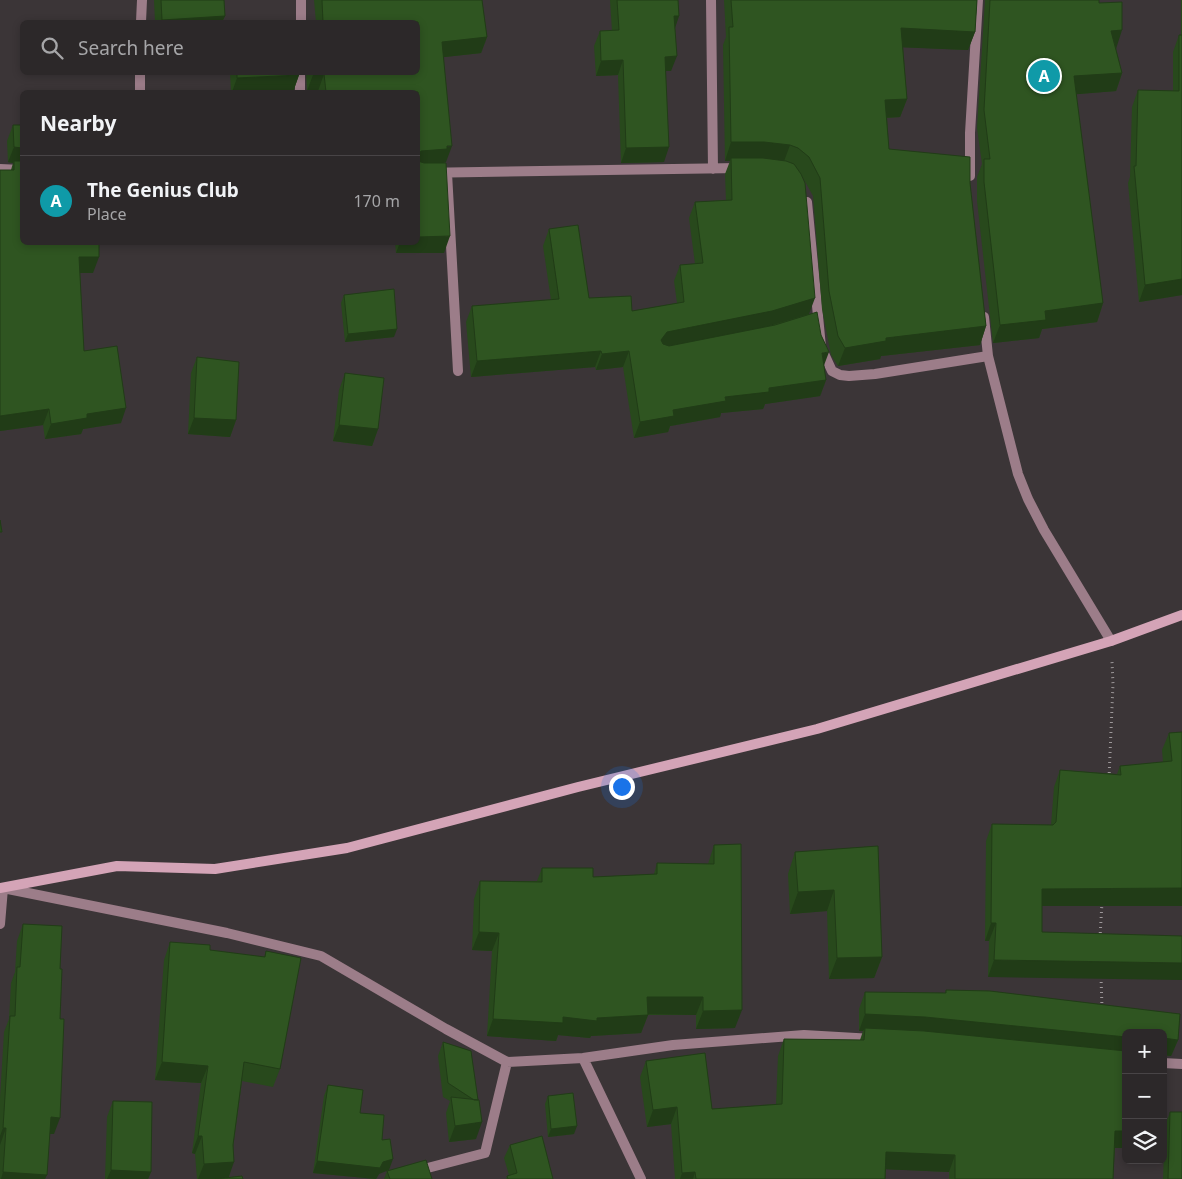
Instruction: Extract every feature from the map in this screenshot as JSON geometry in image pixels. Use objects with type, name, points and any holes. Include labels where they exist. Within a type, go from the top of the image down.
[{"type":"street","points":[[141,20],[142,0]]},
{"type":"street","points":[[301,0],[301,20]]},
{"type":"street","points":[[711,0],[713,169]]},
{"type":"street","points":[[970,191],[970,133],[978,0]]},
{"type":"street","points":[[140,75],[140,90]]},
{"type":"street","points":[[300,75],[300,90]]},
{"type":"street","points":[[420,173],[748,168]]},
{"type":"street","points":[[0,169],[20,170]]},
{"type":"street","points":[[447,173],[458,371]]},
{"type":"street","points":[[803,191],[806,198],[814,320],[821,348],[832,371],[840,375],[875,374],[988,356]]},
{"type":"street","points":[[982,307],[988,356],[1018,474],[1044,530],[1111,641]]},
{"type":"street","points":[[2,888],[117,866],[215,869],[347,848],[578,787],[817,729],[1111,641],[1182,614]]},
{"type":"street","points":[[0,924],[2,888]]},
{"type":"street","points":[[2,888],[227,933],[321,956],[446,1029],[508,1062],[582,1058],[673,1045],[804,1035],[880,1040]]},
{"type":"street","points":[[582,1058],[641,1179]]},
{"type":"street","points":[[402,1174],[485,1153],[508,1062]]},
{"type":"street","points":[[1167,1063],[1182,1064]]},
{"type":"path","points":[[1109,787],[1114,684],[1111,641]]},
{"type":"path","points":[[1100,947],[1102,899]]},
{"type":"path","points":[[1101,975],[1102,1013]]},
{"type":"building","points":[[161,0],[224,0],[225,16],[162,20]]},
{"type":"building","points":[[322,0],[482,0],[487,37],[442,42],[452,146],[447,146],[447,149],[421,151],[420,153],[420,90],[326,90],[324,75],[420,75],[420,20],[323,20]]},
{"type":"building","points":[[617,0],[678,0],[679,16],[674,16],[677,56],[665,57],[669,147],[626,148],[623,60],[601,61],[600,31],[619,30]]},
{"type":"building","points":[[731,0],[977,0],[975,32],[901,28],[907,99],[885,100],[889,149],[970,157],[970,183],[986,326],[886,338],[886,341],[845,348],[838,336],[829,291],[820,178],[809,157],[798,148],[790,145],[764,142],[731,142],[729,27],[733,27]]},
{"type":"building","points":[[990,0],[1099,0],[1099,3],[1122,2],[1122,30],[1111,31],[1122,73],[1074,76],[1103,303],[1045,311],[1046,320],[1000,325],[984,182],[984,159],[990,159],[984,110]]},
{"type":"building","points":[[1179,35],[1182,35],[1182,279],[1145,285],[1134,166],[1136,166],[1138,90],[1179,91]]},
{"type":"building","points":[[237,75],[299,75],[237,78]]},
{"type":"building","points":[[13,125],[20,125],[20,148],[14,147]]},
{"type":"building","points":[[731,158],[763,158],[786,161],[794,164],[801,174],[805,183],[815,298],[772,311],[667,332],[661,340],[663,344],[669,346],[775,325],[817,312],[821,335],[829,352],[822,353],[826,380],[769,388],[769,392],[725,397],[726,401],[673,410],[674,416],[640,422],[629,351],[602,354],[601,351],[477,361],[472,306],[559,299],[549,229],[578,225],[589,298],[631,296],[632,311],[684,302],[680,265],[703,263],[695,202],[732,200]]},
{"type":"building","points":[[14,161],[20,161],[20,245],[99,245],[99,257],[79,257],[84,351],[117,346],[126,408],[87,414],[87,418],[51,424],[49,409],[0,416],[0,170],[14,170]]},
{"type":"building","points":[[420,162],[446,163],[450,236],[420,237]]},
{"type":"building","points":[[394,289],[397,329],[348,334],[344,295]]},
{"type":"building","points":[[197,357],[239,362],[236,420],[194,418]]},
{"type":"building","points":[[345,373],[384,378],[378,429],[339,425]]},
{"type":"building","points":[[1182,732],[1182,888],[1042,889],[1042,932],[1182,936],[1182,963],[994,960],[996,923],[991,923],[992,824],[1053,825],[1056,822],[1060,770],[1121,775],[1120,766],[1172,761],[1169,733]]},
{"type":"building","points":[[741,844],[742,1010],[703,1011],[703,997],[647,997],[648,1015],[597,1018],[597,1021],[563,1017],[563,1023],[493,1019],[499,933],[479,932],[480,881],[542,882],[542,868],[593,868],[593,877],[657,874],[657,863],[714,864],[714,845]]},
{"type":"building","points":[[878,846],[882,957],[837,958],[834,890],[798,892],[795,852]]},
{"type":"building","points":[[23,924],[62,926],[60,1019],[64,1019],[60,1118],[51,1117],[47,1175],[3,1172],[6,1128],[3,1128],[10,1016],[15,1016],[17,967],[20,967]]},
{"type":"building","points":[[170,942],[210,945],[210,950],[265,957],[266,951],[301,958],[280,1069],[244,1062],[233,1145],[234,1162],[204,1164],[202,1136],[198,1136],[208,1066],[162,1062]]},
{"type":"building","points":[[946,990],[990,991],[1180,1014],[1178,1040],[1167,1039],[1167,1029],[1122,1029],[1122,1037],[925,1017],[865,1014],[865,992],[946,993]]},
{"type":"building","points":[[865,1028],[924,1031],[1122,1051],[1122,1131],[1115,1131],[1113,1179],[955,1179],[955,1155],[886,1152],[885,1179],[696,1179],[695,1172],[682,1173],[677,1107],[653,1110],[646,1061],[705,1053],[712,1109],[782,1104],[784,1039],[864,1040]]},
{"type":"building","points":[[443,1042],[471,1051],[478,1100],[474,1100],[448,1083]]},
{"type":"building","points":[[328,1085],[363,1090],[360,1113],[384,1115],[382,1140],[390,1139],[393,1159],[383,1162],[380,1168],[317,1161]]},
{"type":"building","points":[[573,1093],[577,1126],[551,1129],[548,1096]]},
{"type":"building","points":[[451,1097],[479,1100],[482,1122],[455,1126]]},
{"type":"building","points":[[113,1101],[152,1102],[151,1172],[111,1170]]},
{"type":"building","points":[[1170,1112],[1182,1112],[1182,1179],[1168,1179]]},
{"type":"building","points":[[542,1136],[553,1179],[508,1179],[507,1176],[517,1173],[510,1145]]},
{"type":"building","points":[[426,1160],[432,1179],[390,1179],[387,1171]]},
{"type":"building","points":[[242,1176],[243,1179],[215,1179]]},
{"type":"place","name":"The Genius Club","points":[[1044,76]]}]
